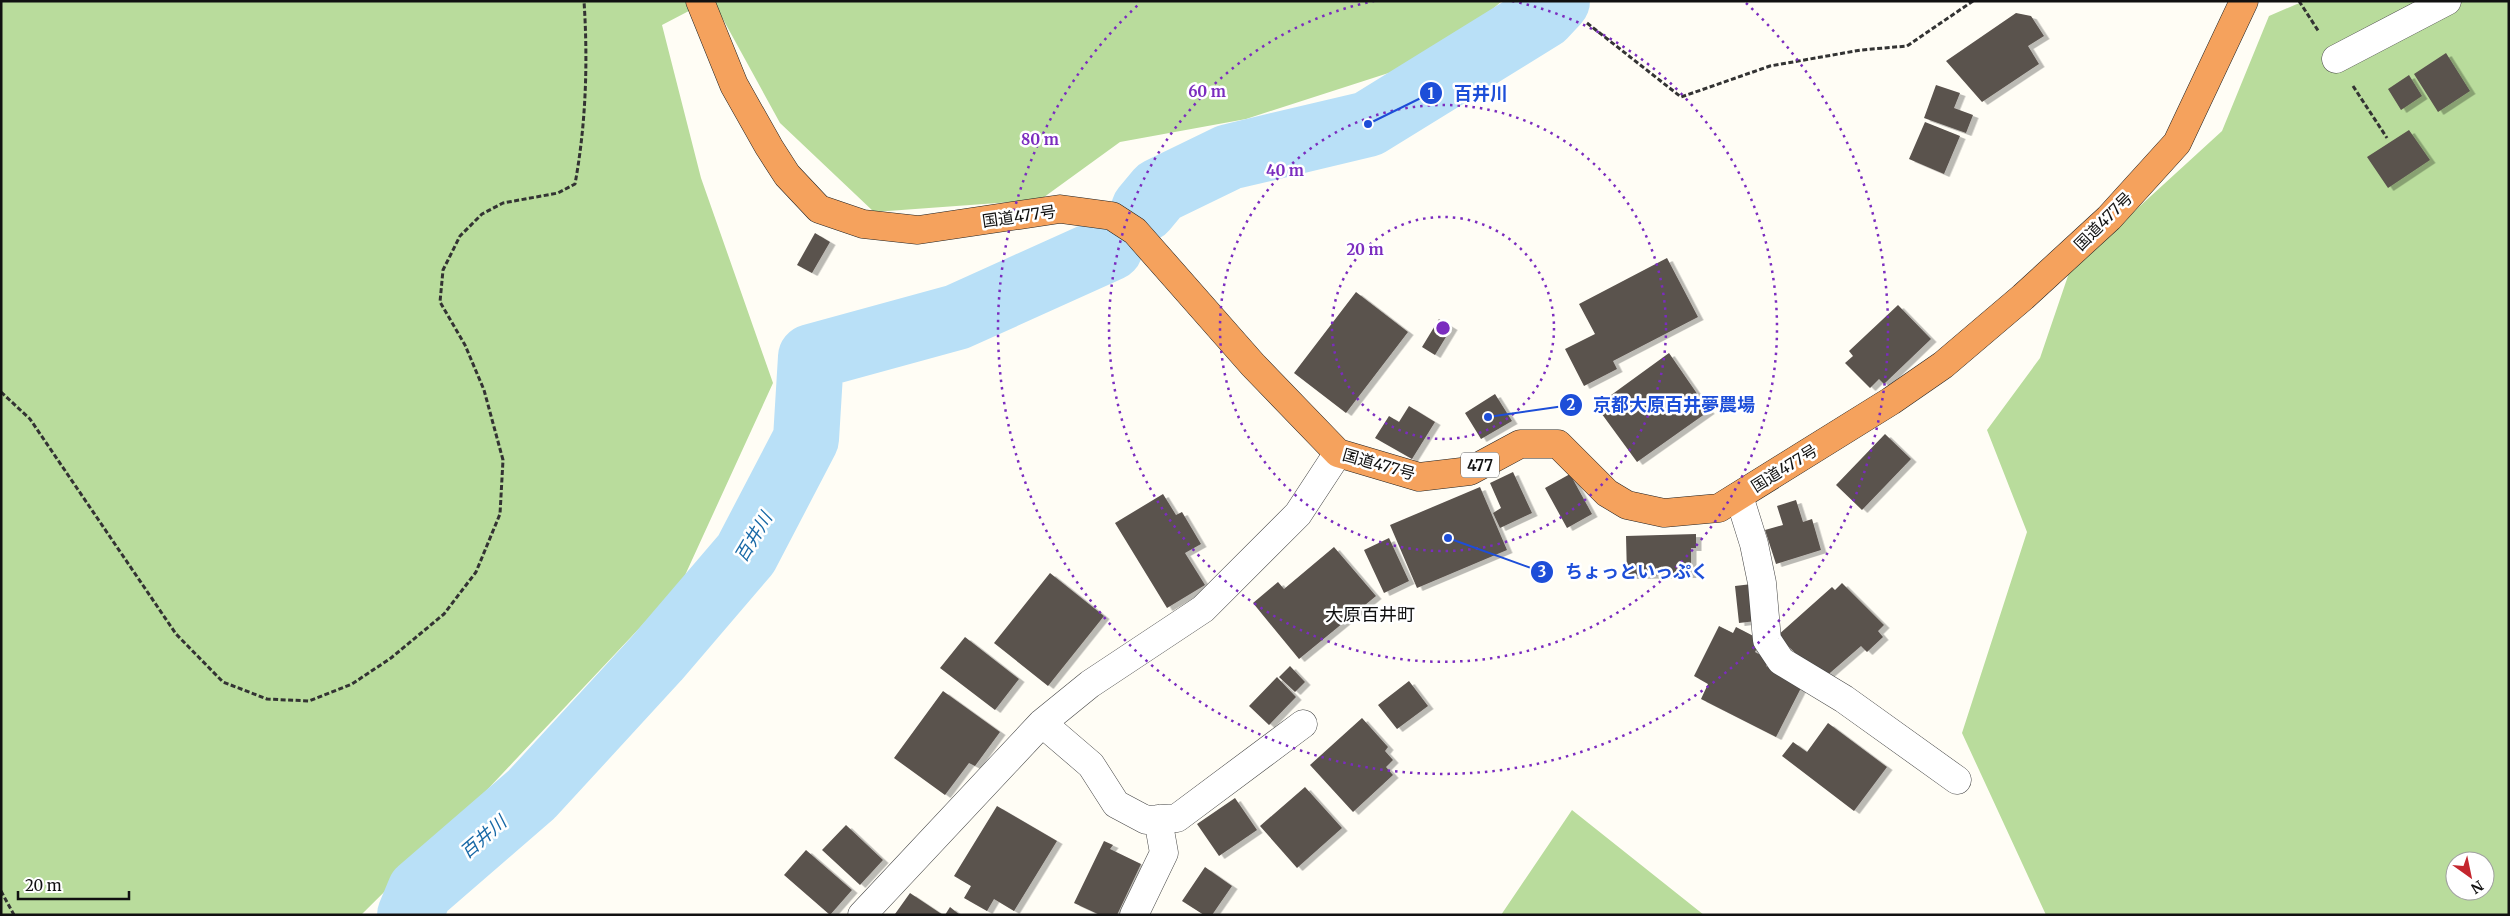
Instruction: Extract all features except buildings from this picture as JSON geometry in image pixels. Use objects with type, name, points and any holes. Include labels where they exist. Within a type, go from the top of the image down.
[{"type":"highway","name":"国道477号","points":[[700,1],[734,85],[769,147],[787,175],[819,209],[863,224],[918,230],[1060,210],[1112,216],[1135,231],[1254,365],[1338,453],[1419,477],[1470,471],[1520,444],[1558,444],[1607,493],[1627,506],[1664,513],[1719,508],[1739,496],[1891,401],[1943,365],[2023,297],[2109,218],[2177,143],[2244,1]]},
{"type":"street","points":[[2336,59],[2447,1]]},
{"type":"street","points":[[862,915],[1042,723],[1090,684],[1203,609],[1298,514],[1338,453]]},
{"type":"street","points":[[1739,496],[1754,544],[1760,573],[1767,640],[1781,661],[1844,699],[1957,780]]},
{"type":"street","points":[[1042,723],[1091,765],[1116,804],[1146,820],[1177,818],[1303,724]]},
{"type":"street","points":[[1134,915],[1164,853],[1158,819]]},
{"type":"path","points":[[1,392],[30,419],[176,634],[223,682],[267,699],[308,701],[352,684],[391,658],[444,614],[476,572],[500,514],[503,460],[484,390],[465,345],[440,302],[443,270],[460,236],[482,214],[503,203],[558,193],[575,184],[581,151],[584,107],[584,1]]},
{"type":"path","points":[[1587,23],[1682,98],[1770,66],[1861,50],[1907,46],[1973,1]]},
{"type":"path","points":[[1,891],[14,915]]},
{"type":"green space","points":[[1,1],[708,1],[662,25],[701,178],[773,383],[681,584],[486,791],[361,915],[1,915]]},
{"type":"green space","points":[[713,1],[1502,1],[1435,58],[1246,119],[1120,142],[1040,200],[874,212],[780,123]]},
{"type":"green space","points":[[2304,1],[2509,1],[2509,915],[2046,915],[1962,733],[2027,532],[1987,430],[2040,358],[2070,270],[2222,131],[2269,16]]},
{"type":"green space","points":[[1572,810],[1704,915],[1501,915]]},
{"type":"waterway","name":"百井川","points":[[1144,209],[1159,191],[1229,157],[1368,124],[1543,16],[1557,1]]},
{"type":"waterway","name":"百井川","points":[[410,915],[420,891],[532,794],[657,658],[746,554],[806,439],[811,357],[957,317],[1110,248]]},
{"type":"place","name":"百井川","points":[[1368,124]]},
{"type":"place","name":"京都大原百井夢農場","points":[[1488,417]]},
{"type":"place","name":"ちょっといっぷく","points":[[1448,538]]},
{"type":"district","name":"大原百井町","points":[[1370,614]]}]
